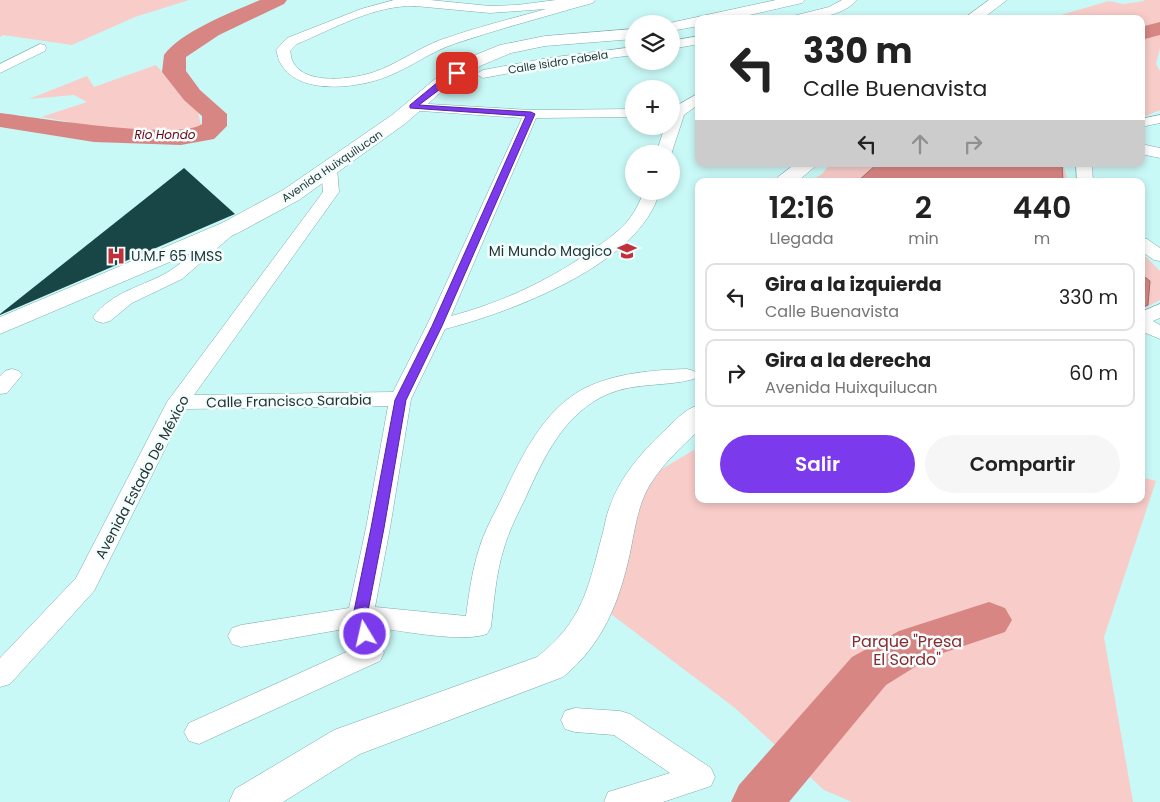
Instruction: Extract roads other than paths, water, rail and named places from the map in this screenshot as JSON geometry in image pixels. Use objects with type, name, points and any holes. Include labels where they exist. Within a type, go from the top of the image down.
[{"type":"street","points":[[572,0],[540,7],[507,10],[460,8],[428,2],[392,5],[376,9],[292,41],[283,50],[283,60],[291,70],[303,78],[319,82],[361,81],[380,75],[420,53],[446,42],[589,0]]},
{"type":"street","points":[[749,15],[797,0]]},
{"type":"street","points":[[813,15],[833,10],[851,0]]},
{"type":"street","points":[[977,15],[999,0]]},
{"type":"street","points":[[680,24],[695,22]]},
{"type":"street","name":"Avenida Huixquilucan","points":[[0,326],[230,228],[291,195],[399,119],[441,84],[474,62],[506,49],[545,41],[625,35]]},
{"type":"street","points":[[680,43],[695,41]]},
{"type":"street","points":[[0,69],[40,48]]},
{"type":"street","name":"Calle Isidro Fabela","points":[[483,74],[548,62],[625,52]]},
{"type":"street","points":[[680,109],[695,100]]},
{"type":"street","points":[[412,107],[531,114],[625,114]]},
{"type":"street","points":[[199,732],[370,653],[360,616],[378,528],[400,400],[437,326],[531,114]]},
{"type":"street","points":[[1145,122],[1160,119]]},
{"type":"street","points":[[1145,150],[1160,153]]},
{"type":"street","points":[[789,178],[804,167]]},
{"type":"street","name":"Avenida Estado De México","points":[[0,676],[85,584],[178,402],[331,192],[329,168]]},
{"type":"street","points":[[437,326],[470,318],[510,302],[551,285],[588,264],[621,237],[637,220],[648,200]]},
{"type":"street","points":[[103,317],[125,299],[176,275],[230,228]]},
{"type":"street","points":[[1145,246],[1160,256]]},
{"type":"street","points":[[1145,319],[1160,310]]},
{"type":"street","points":[[1145,324],[1160,333]]},
{"type":"street","points":[[241,636],[360,616],[451,626],[478,626],[486,567],[495,537],[546,438],[568,410],[590,394],[623,383],[662,376],[687,375]]},
{"type":"street","name":"Calle Francisco Sarabia","points":[[178,402],[400,400]]},
{"type":"street","points":[[249,802],[347,742],[550,667],[564,657],[584,634],[598,609],[626,506],[636,485],[672,439],[695,418]]},
{"type":"street","points":[[575,720],[620,723],[700,777],[619,802]]},
{"type":"waterway","name":"Rio Hondo","points":[[0,120],[94,134],[181,137],[205,134],[214,126],[215,114],[192,95],[174,72],[175,55],[211,31],[277,0]]},
{"type":"waterway","points":[[1145,33],[1160,28]]},
{"type":"waterway","points":[[757,802],[869,671],[915,644],[989,620]]},
{"type":"place","name":"Mi Mundo Magico","points":[[627,251]]},
{"type":"place","name":"U.M.F 65 IMSS","points":[[116,256]]},
{"type":"park label","name":"Parque \"Presa El Sordo\"","points":[[907,650]]}]
